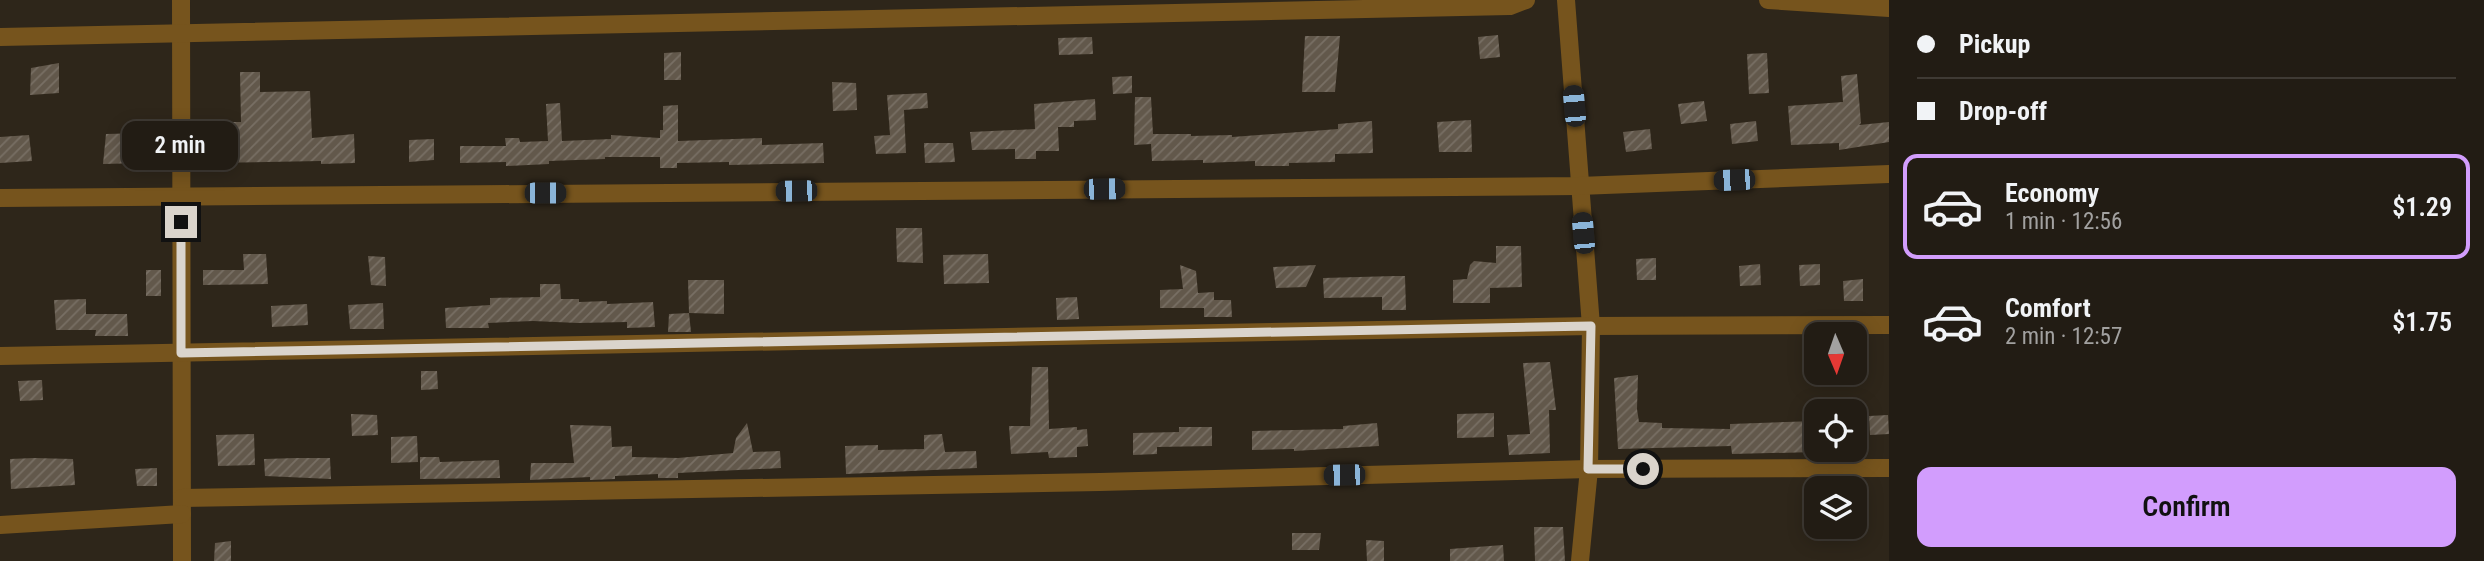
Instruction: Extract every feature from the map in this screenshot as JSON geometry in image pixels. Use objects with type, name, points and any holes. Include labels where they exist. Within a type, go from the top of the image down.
[{"type":"street","points":[[181,0],[182,561]]},
{"type":"street","points":[[0,37],[1510,6],[1526,0]]},
{"type":"street","points":[[1566,0],[1591,326],[1588,469],[1580,561]]},
{"type":"street","points":[[1768,0],[1889,8]]},
{"type":"street","points":[[0,198],[1580,186],[1889,174]]},
{"type":"street","points":[[0,356],[1591,326],[1889,325]]},
{"type":"street","points":[[0,525],[182,506],[1588,469],[1889,468]]},
{"type":"building","points":[[1498,35],[1500,57],[1480,59],[1478,37]]},
{"type":"building","points":[[1305,36],[1340,36],[1335,92],[1302,92]]},
{"type":"building","points":[[1092,37],[1093,54],[1059,55],[1058,38]]},
{"type":"building","points":[[681,52],[681,80],[664,80],[664,53]]},
{"type":"building","points":[[1767,53],[1769,93],[1749,94],[1747,54]]},
{"type":"building","points":[[59,63],[59,93],[30,95],[31,68]]},
{"type":"building","points":[[240,72],[260,72],[260,92],[310,91],[312,138],[354,134],[355,163],[208,163],[206,122],[241,122]]},
{"type":"building","points":[[1857,74],[1859,125],[1889,122],[1889,142],[1839,150],[1839,143],[1791,145],[1788,106],[1843,102],[1841,76]]},
{"type":"building","points":[[1132,76],[1132,93],[1113,94],[1112,77]]},
{"type":"building","points":[[832,82],[856,83],[857,110],[833,111]]},
{"type":"building","points":[[927,93],[928,108],[904,110],[906,153],[876,154],[874,136],[890,135],[887,95]]},
{"type":"building","points":[[1135,97],[1151,97],[1153,134],[1232,137],[1338,129],[1338,124],[1372,121],[1373,153],[1335,154],[1335,162],[1289,163],[1289,166],[1255,166],[1255,161],[1152,161],[1151,144],[1134,145]]},
{"type":"building","points":[[1095,99],[1096,120],[1074,121],[1074,127],[1058,127],[1059,151],[1036,151],[1036,159],[1015,159],[1015,149],[972,150],[970,132],[1035,129],[1034,104]]},
{"type":"building","points":[[1704,101],[1707,121],[1681,124],[1678,104]]},
{"type":"building","points":[[560,103],[562,141],[611,139],[611,135],[660,138],[660,130],[663,130],[663,106],[678,105],[678,141],[762,138],[762,145],[823,143],[824,163],[677,163],[677,168],[660,168],[660,157],[605,157],[506,166],[506,162],[460,163],[460,146],[506,146],[505,138],[519,138],[520,142],[548,141],[546,104]]},
{"type":"building","points":[[1471,120],[1472,152],[1439,152],[1437,122]]},
{"type":"building","points":[[1756,121],[1758,141],[1732,144],[1730,124]]},
{"type":"building","points":[[1650,129],[1652,149],[1626,152],[1623,132]]},
{"type":"building","points":[[143,133],[143,163],[103,164],[106,134]]},
{"type":"building","points":[[29,135],[32,161],[0,163],[0,137]]},
{"type":"building","points":[[434,139],[434,160],[409,162],[409,140]]},
{"type":"building","points":[[924,143],[953,143],[955,162],[925,163]]},
{"type":"building","points":[[896,228],[922,228],[923,263],[897,262]]},
{"type":"building","points":[[1496,246],[1521,246],[1522,287],[1490,288],[1490,303],[1453,303],[1453,280],[1467,279],[1470,265],[1474,261],[1496,263]]},
{"type":"building","points":[[243,254],[266,254],[268,284],[203,285],[203,270],[244,270]]},
{"type":"building","points":[[988,254],[989,283],[944,284],[943,255]]},
{"type":"building","points":[[368,256],[385,257],[386,286],[371,285]]},
{"type":"building","points":[[1656,258],[1656,280],[1637,280],[1636,259]]},
{"type":"building","points":[[1760,264],[1761,285],[1740,286],[1739,266]]},
{"type":"building","points":[[1820,264],[1820,285],[1800,286],[1799,265]]},
{"type":"building","points":[[1180,265],[1196,271],[1198,293],[1214,292],[1214,300],[1231,300],[1232,317],[1204,317],[1204,308],[1160,308],[1160,290],[1183,289]]},
{"type":"building","points":[[1316,265],[1306,287],[1276,288],[1273,267]]},
{"type":"building","points":[[146,270],[161,270],[161,296],[146,296]]},
{"type":"building","points":[[1405,276],[1406,310],[1382,310],[1382,297],[1324,298],[1323,278]]},
{"type":"building","points":[[1863,279],[1863,301],[1844,301],[1843,281]]},
{"type":"building","points":[[688,280],[724,280],[724,314],[689,313]]},
{"type":"building","points":[[540,284],[560,284],[561,299],[579,299],[579,302],[653,302],[655,327],[627,328],[627,322],[533,321],[488,323],[489,328],[446,328],[445,308],[490,305],[490,298],[540,297]]},
{"type":"building","points":[[1077,297],[1079,319],[1057,320],[1056,298]]},
{"type":"building","points":[[86,299],[86,314],[127,314],[128,336],[95,336],[96,330],[56,330],[54,300]]},
{"type":"building","points":[[383,303],[384,329],[350,329],[348,305]]},
{"type":"building","points":[[307,304],[308,325],[272,327],[271,306]]},
{"type":"building","points":[[689,313],[691,332],[668,332],[669,314]]},
{"type":"building","points":[[1550,362],[1556,410],[1549,410],[1550,453],[1509,455],[1507,435],[1530,434],[1523,363]]},
{"type":"building","points":[[1032,367],[1048,367],[1049,429],[1087,429],[1088,446],[1077,447],[1077,457],[1049,458],[1048,452],[1011,454],[1009,426],[1030,426]]},
{"type":"building","points":[[421,371],[437,371],[438,389],[421,390]]},
{"type":"building","points":[[1638,375],[1639,422],[1662,423],[1662,428],[1730,429],[1730,424],[1804,421],[1804,452],[1732,454],[1731,446],[1618,449],[1614,378]]},
{"type":"building","points":[[42,380],[43,400],[20,401],[18,381]]},
{"type":"building","points":[[1494,413],[1494,437],[1457,438],[1457,414]]},
{"type":"building","points":[[351,414],[377,415],[378,435],[352,436]]},
{"type":"building","points":[[1888,415],[1889,434],[1870,435],[1869,416]]},
{"type":"building","points":[[747,423],[753,452],[780,451],[781,468],[678,473],[678,478],[658,478],[658,474],[615,476],[615,479],[590,480],[590,477],[530,480],[531,463],[574,463],[570,425],[611,426],[612,447],[632,446],[632,457],[678,458],[733,453],[736,438]]},
{"type":"building","points":[[1377,423],[1379,446],[1294,451],[1252,450],[1252,431],[1343,429],[1343,426]]},
{"type":"building","points":[[1179,427],[1212,427],[1212,446],[1157,447],[1157,454],[1133,455],[1133,433],[1179,432]]},
{"type":"building","points":[[254,434],[255,465],[218,466],[216,435]]},
{"type":"building","points":[[942,434],[945,452],[976,451],[977,468],[846,474],[845,446],[878,445],[878,450],[924,449],[924,435]]},
{"type":"building","points":[[417,436],[418,462],[391,463],[391,437]]},
{"type":"building","points":[[420,457],[439,457],[440,462],[499,460],[500,478],[420,479]]},
{"type":"building","points":[[330,458],[331,479],[265,476],[264,459]]},
{"type":"building","points":[[10,459],[73,459],[75,485],[11,489]]},
{"type":"building","points":[[157,468],[157,486],[137,486],[135,469]]},
{"type":"building","points":[[1534,527],[1563,527],[1565,561],[1535,561]]},
{"type":"building","points":[[1292,533],[1321,533],[1319,550],[1292,550]]},
{"type":"building","points":[[1366,540],[1384,541],[1384,561],[1367,561]]},
{"type":"building","points":[[231,541],[231,561],[214,561],[215,543]]},
{"type":"building","points":[[1503,545],[1504,561],[1450,561],[1450,549]]},
{"type":"route","points":[[181,222],[181,353],[1591,326],[1588,469],[1643,469]]}]
